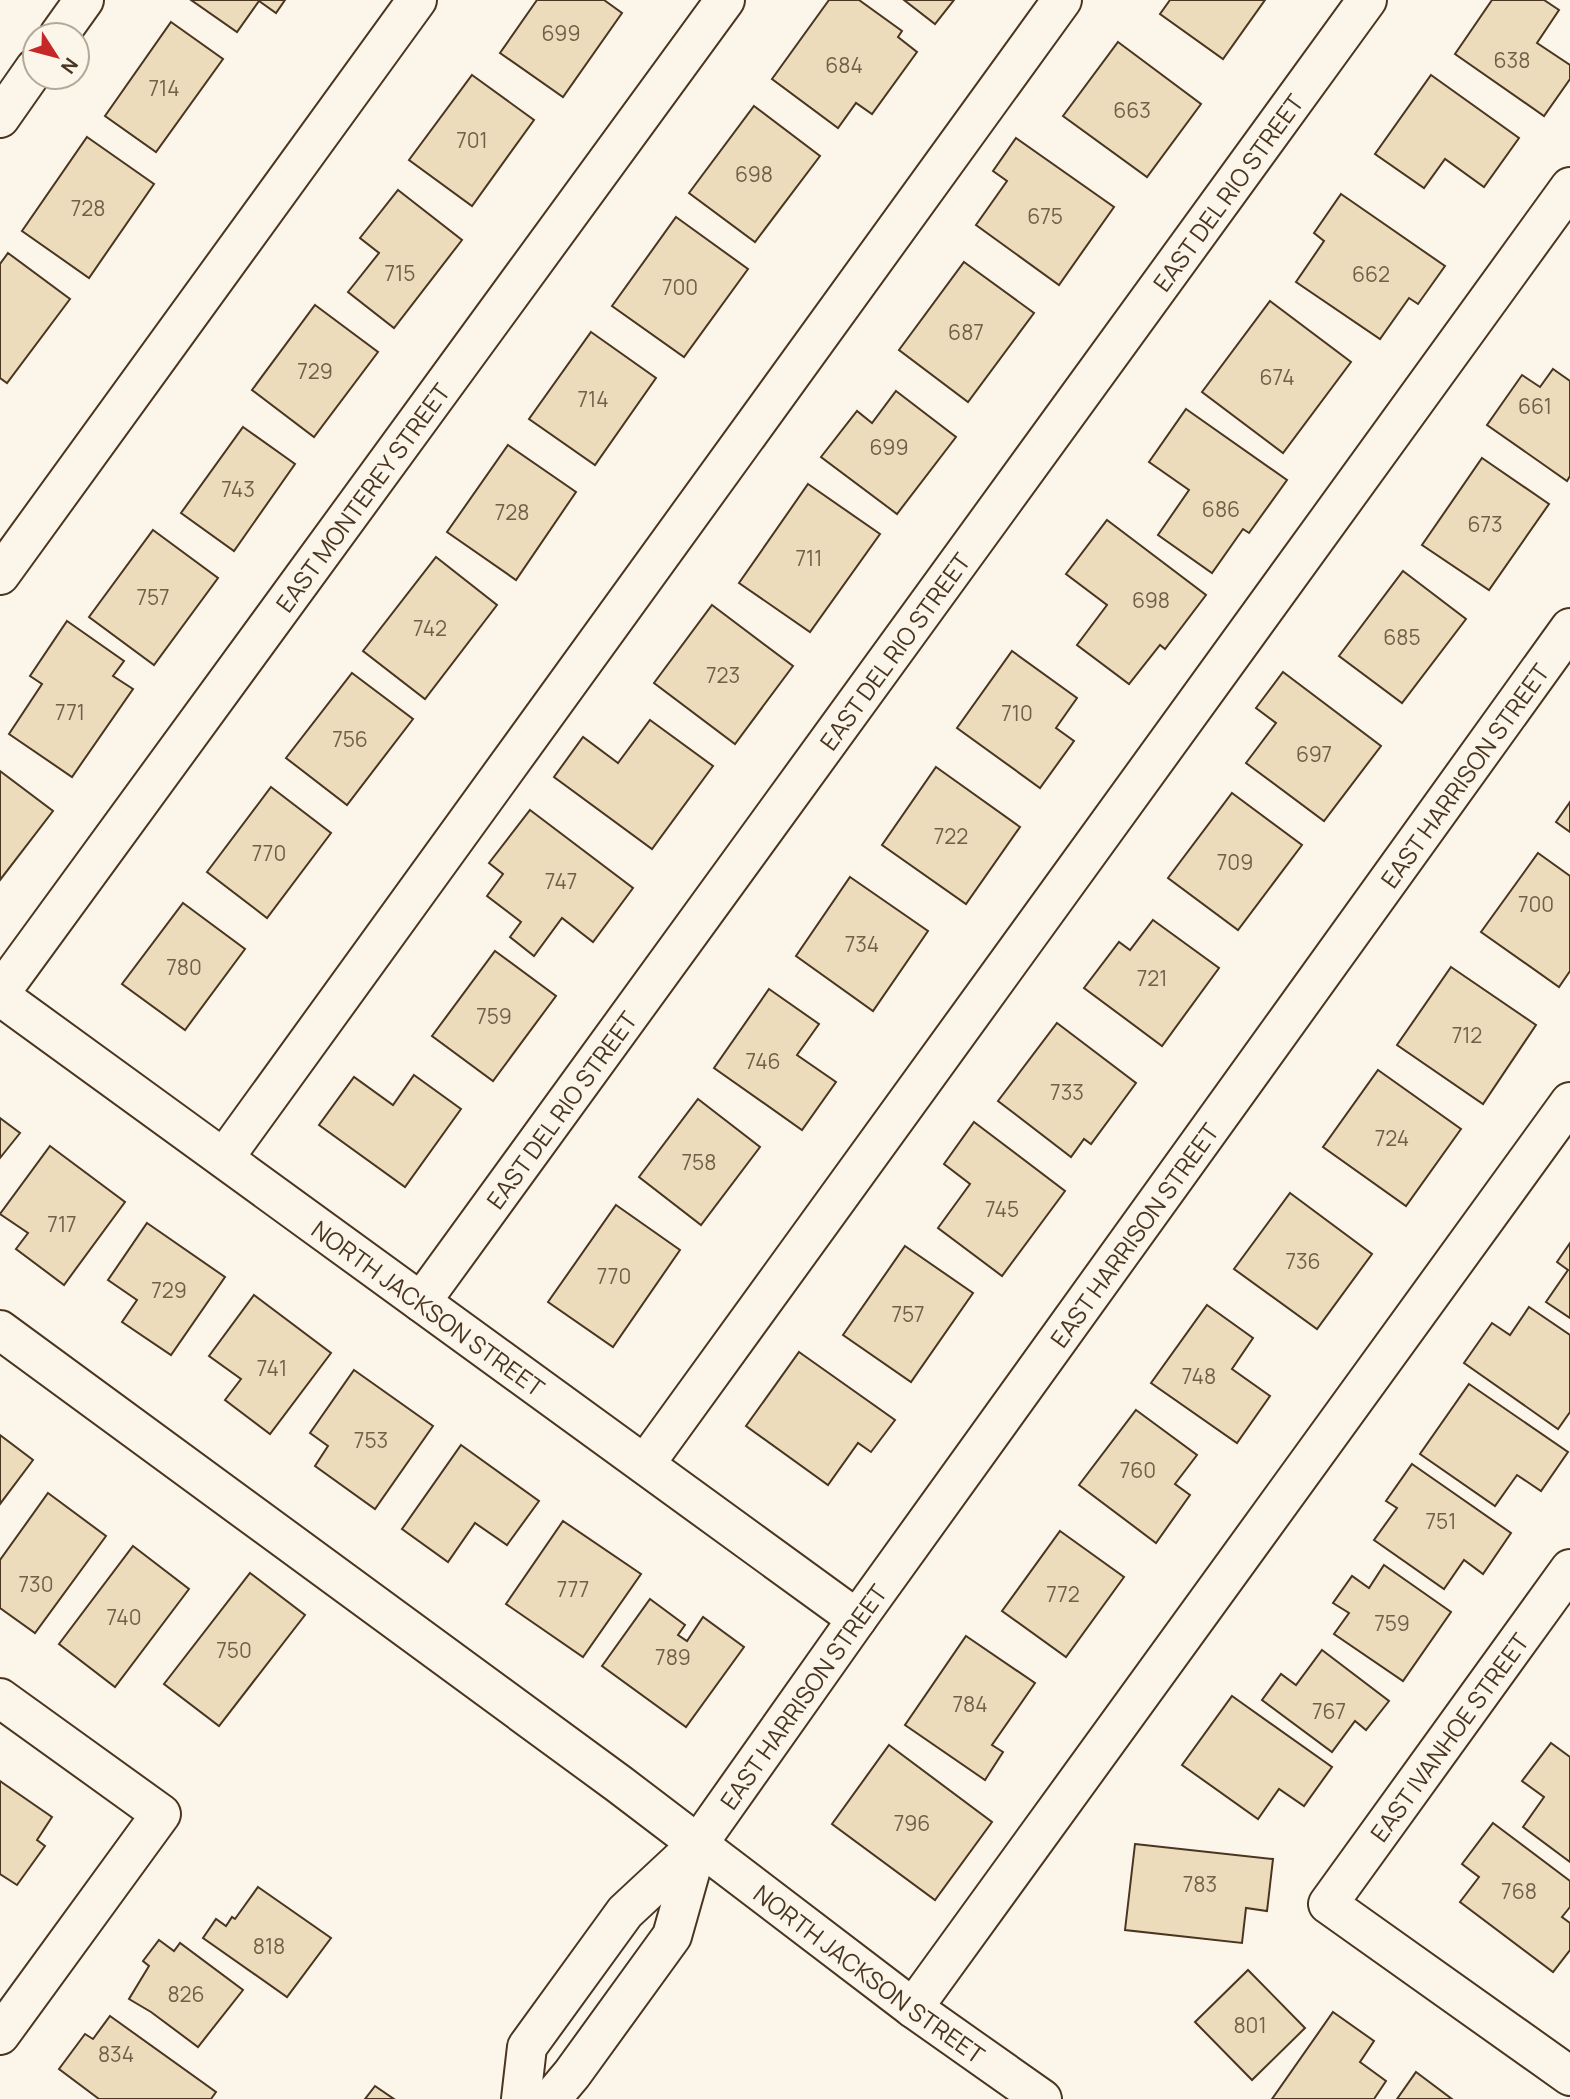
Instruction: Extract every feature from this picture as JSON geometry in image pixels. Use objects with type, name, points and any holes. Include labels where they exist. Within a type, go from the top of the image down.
[{"type":"street","points":[[69,21],[84,0]]},
{"type":"street","points":[[0,575],[417,0]]},
{"type":"street","name":"EAST MONTEREY STREET","points":[[0,994],[725,0]]},
{"type":"street","points":[[223,1158],[1062,0]]},
{"type":"street","name":"EAST DEL RIO STREET","points":[[421,1302],[1367,0]]},
{"type":"street","points":[[0,118],[21,88]]},
{"type":"street","points":[[645,1464],[1570,187]]},
{"type":"street","name":"EAST HARRISON STREET","points":[[521,2099],[527,2047],[625,1912],[698,1844],[1570,628]]},
{"type":"street","name":"NORTH JACKSON STREET","points":[[0,994],[857,1619]]},
{"type":"street","points":[[913,2008],[1570,1102]]},
{"type":"street","name":"NORTH JACKSON STREET","points":[[0,1330],[620,1784],[913,2008],[1042,2099]]},
{"type":"street","name":"EAST IVANHOE STREET","points":[[1570,1569],[1328,1904],[1570,2076]]},
{"type":"street","points":[[0,1698],[161,1814],[0,2035]]},
{"type":"street","name":"EAST HARRISON STREET","points":[[551,2099],[673,1936],[698,1844]]},
{"type":"building","points":[[191,0],[285,0],[276,13],[259,1],[237,32]]},
{"type":"building","points":[[537,0],[604,0],[622,13],[563,97],[500,53]]},
{"type":"building","points":[[829,0],[859,0],[902,31],[898,37],[917,52],[872,114],[856,103],[838,128],[772,79]]},
{"type":"building","points":[[904,0],[954,0],[935,24]]},
{"type":"building","points":[[1170,0],[1265,0],[1223,59],[1160,14]]},
{"type":"building","points":[[1492,0],[1544,0],[1559,10],[1537,43],[1570,65],[1570,79],[1544,116],[1455,54]]},
{"type":"building","points":[[171,22],[223,59],[156,152],[105,116]]},
{"type":"building","points":[[1118,42],[1201,104],[1147,177],[1063,116]]},
{"type":"building","points":[[472,75],[534,120],[472,206],[409,160]]},
{"type":"building","points":[[1431,75],[1519,138],[1484,187],[1445,159],[1424,188],[1375,154]]},
{"type":"building","points":[[754,106],[820,156],[755,242],[689,193]]},
{"type":"building","points":[[87,137],[154,184],[89,278],[22,231]]},
{"type":"building","points":[[1016,138],[1114,207],[1059,285],[976,225],[1007,181],[993,171]]},
{"type":"building","points":[[398,190],[462,240],[394,328],[348,292],[379,253],[360,238]]},
{"type":"building","points":[[1341,194],[1445,266],[1418,304],[1409,298],[1380,339],[1296,282],[1324,241],[1314,233]]},
{"type":"building","points":[[676,217],[748,269],[684,357],[612,306]]},
{"type":"building","points":[[8,253],[70,299],[7,383],[0,378],[0,264]]},
{"type":"building","points":[[964,262],[1034,313],[968,402],[899,350]]},
{"type":"building","points":[[1270,301],[1351,362],[1283,453],[1202,392]]},
{"type":"building","points":[[315,305],[378,352],[314,437],[252,390]]},
{"type":"building","points":[[591,332],[656,378],[595,465],[529,419]]},
{"type":"building","points":[[1553,369],[1570,381],[1570,476],[1567,481],[1487,425],[1522,375],[1540,387]]},
{"type":"building","points":[[896,391],[956,437],[897,514],[821,457],[857,411],[872,423]]},
{"type":"building","points":[[1186,409],[1287,480],[1249,533],[1243,529],[1212,573],[1158,535],[1189,490],[1149,462]]},
{"type":"building","points":[[243,427],[295,464],[234,551],[181,513]]},
{"type":"building","points":[[508,445],[576,492],[516,580],[447,532]]},
{"type":"building","points":[[1482,458],[1549,504],[1489,590],[1422,545]]},
{"type":"building","points":[[808,484],[880,534],[810,632],[739,583]]},
{"type":"building","points":[[1107,520],[1206,595],[1165,649],[1160,645],[1129,684],[1077,645],[1107,605],[1066,574]]},
{"type":"building","points":[[153,530],[218,578],[154,665],[89,617]]},
{"type":"building","points":[[436,557],[497,605],[425,699],[363,651]]},
{"type":"building","points":[[1403,571],[1466,619],[1402,703],[1339,656]]},
{"type":"building","points":[[712,605],[793,666],[735,744],[654,683]]},
{"type":"building","points":[[67,621],[124,661],[113,676],[133,689],[72,777],[9,734],[42,684],[30,676]]},
{"type":"building","points":[[1012,651],[1077,698],[1056,728],[1074,741],[1040,788],[957,728]]},
{"type":"building","points":[[1283,672],[1381,746],[1324,821],[1246,763],[1276,723],[1256,708]]},
{"type":"building","points":[[352,673],[413,719],[347,805],[286,758]]},
{"type":"building","points":[[650,720],[713,766],[652,849],[554,777],[583,737],[618,763]]},
{"type":"building","points":[[936,767],[1020,827],[966,904],[882,845]]},
{"type":"building","points":[[0,771],[53,811],[0,880]]},
{"type":"building","points":[[271,787],[331,833],[267,918],[207,872]]},
{"type":"building","points":[[1232,793],[1302,845],[1238,930],[1168,878]]},
{"type":"building","points":[[1570,802],[1570,832],[1556,822]]},
{"type":"building","points":[[530,810],[633,888],[593,942],[562,918],[534,956],[510,937],[521,922],[487,896],[503,874],[489,863]]},
{"type":"building","points":[[1538,853],[1570,876],[1570,971],[1559,987],[1481,932]]},
{"type":"building","points":[[850,877],[928,931],[873,1011],[796,956]]},
{"type":"building","points":[[183,903],[245,949],[185,1030],[122,984]]},
{"type":"building","points":[[1153,920],[1219,968],[1162,1046],[1084,988],[1119,942],[1130,950]]},
{"type":"building","points":[[495,951],[556,996],[493,1081],[432,1036]]},
{"type":"building","points":[[1451,967],[1536,1025],[1483,1104],[1397,1045]]},
{"type":"building","points":[[769,989],[819,1024],[797,1055],[836,1082],[802,1130],[714,1068]]},
{"type":"building","points":[[1057,1023],[1136,1083],[1091,1144],[1084,1139],[1071,1157],[998,1101]]},
{"type":"building","points":[[1378,1070],[1461,1129],[1406,1206],[1323,1147]]},
{"type":"building","points":[[414,1075],[461,1109],[405,1187],[319,1125],[354,1077],[393,1105]]},
{"type":"building","points":[[698,1099],[760,1147],[701,1225],[639,1177]]},
{"type":"building","points":[[0,1118],[20,1133],[0,1158]]},
{"type":"building","points":[[974,1122],[1065,1191],[1002,1276],[938,1228],[970,1184],[944,1164]]},
{"type":"building","points":[[50,1146],[125,1202],[64,1285],[16,1249],[28,1233],[0,1214]]},
{"type":"building","points":[[1290,1193],[1372,1254],[1317,1329],[1234,1269]]},
{"type":"building","points":[[616,1205],[680,1250],[613,1347],[548,1302]]},
{"type":"building","points":[[147,1223],[225,1277],[171,1355],[122,1322],[137,1300],[108,1280]]},
{"type":"building","points":[[1570,1243],[1570,1318],[1546,1302],[1568,1270],[1557,1262]]},
{"type":"building","points":[[905,1246],[973,1293],[911,1382],[843,1335]]},
{"type":"building","points":[[254,1295],[331,1353],[270,1434],[225,1400],[241,1379],[209,1356]]},
{"type":"building","points":[[1207,1305],[1253,1338],[1232,1369],[1270,1396],[1237,1443],[1151,1383]]},
{"type":"building","points":[[1529,1307],[1570,1335],[1570,1412],[1558,1429],[1464,1363],[1492,1323],[1510,1335]]},
{"type":"building","points":[[799,1352],[895,1420],[871,1452],[858,1443],[828,1485],[746,1426]]},
{"type":"building","points":[[354,1370],[433,1426],[375,1509],[315,1466],[328,1446],[310,1433]]},
{"type":"building","points":[[1469,1384],[1568,1452],[1541,1491],[1517,1475],[1495,1506],[1420,1454]]},
{"type":"building","points":[[1136,1410],[1197,1455],[1175,1484],[1190,1495],[1156,1543],[1079,1485]]},
{"type":"building","points":[[0,1435],[33,1460],[0,1504]]},
{"type":"building","points":[[461,1445],[539,1501],[507,1545],[475,1523],[448,1562],[402,1529]]},
{"type":"building","points":[[1412,1464],[1511,1533],[1483,1574],[1464,1560],[1444,1589],[1374,1540],[1397,1508],[1386,1501]]},
{"type":"building","points":[[48,1493],[106,1536],[35,1633],[0,1608],[0,1560]]},
{"type":"building","points":[[563,1521],[641,1574],[583,1657],[506,1604]]},
{"type":"building","points":[[1060,1531],[1124,1577],[1066,1657],[1002,1611]]},
{"type":"building","points":[[133,1546],[189,1589],[115,1687],[59,1644]]},
{"type":"building","points":[[1384,1565],[1451,1612],[1403,1681],[1334,1634],[1349,1613],[1333,1603],[1352,1576],[1369,1588]]},
{"type":"building","points":[[250,1573],[305,1615],[219,1726],[164,1684]]},
{"type":"building","points":[[650,1599],[685,1625],[678,1635],[687,1641],[703,1617],[744,1647],[686,1727],[602,1666]]},
{"type":"building","points":[[966,1636],[1035,1683],[992,1745],[1003,1752],[985,1780],[905,1725]]},
{"type":"building","points":[[1322,1650],[1389,1701],[1366,1730],[1355,1721],[1332,1752],[1262,1700],[1281,1674],[1296,1685]]},
{"type":"building","points":[[1232,1696],[1332,1767],[1304,1806],[1279,1789],[1258,1819],[1182,1765]]},
{"type":"building","points":[[1551,1743],[1570,1757],[1570,1862],[1523,1827],[1544,1797],[1522,1781]]},
{"type":"building","points":[[889,1745],[992,1822],[935,1900],[832,1824]]},
{"type":"building","points":[[0,1781],[52,1817],[37,1840],[45,1846],[17,1885],[0,1874]]},
{"type":"building","points":[[1493,1823],[1570,1881],[1570,1907],[1562,1917],[1570,1923],[1570,1950],[1553,1972],[1460,1902],[1479,1877],[1462,1864]]},
{"type":"building","points":[[1135,1844],[1273,1859],[1267,1911],[1246,1908],[1242,1943],[1125,1930]]},
{"type":"building","points":[[258,1887],[331,1938],[287,1997],[203,1938],[216,1919],[226,1926],[232,1917],[235,1919]]},
{"type":"building","points":[[159,1940],[174,1951],[180,1943],[243,1990],[198,2047],[129,1999],[149,1966],[143,1961]]},
{"type":"building","points":[[1248,1970],[1305,2028],[1252,2080],[1195,2022]]},
{"type":"building","points":[[1333,2012],[1374,2041],[1360,2062],[1386,2081],[1374,2099],[1272,2099]]},
{"type":"building","points":[[110,2016],[216,2092],[211,2099],[99,2099],[59,2069],[85,2034],[93,2039]]},
{"type":"building","points":[[1416,2072],[1452,2099],[1397,2099]]},
{"type":"building","points":[[375,2086],[394,2099],[365,2099]]}]
